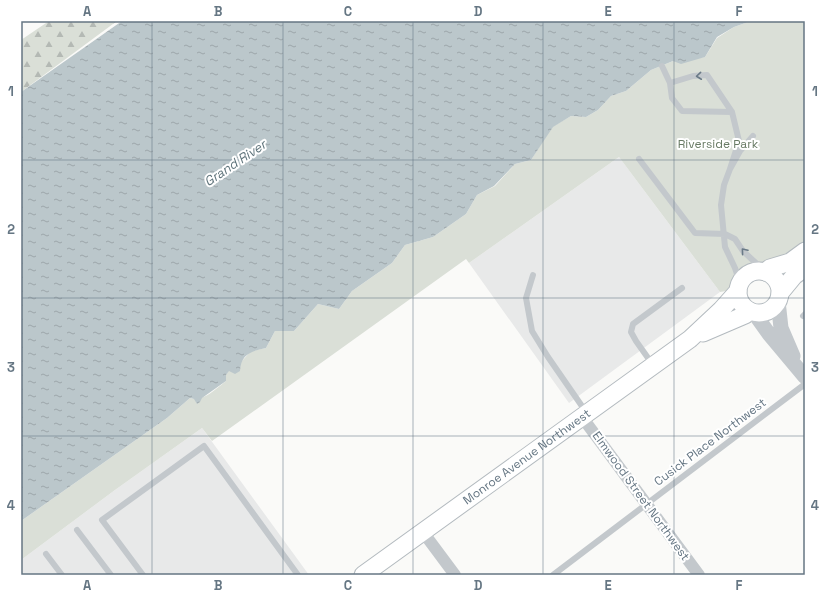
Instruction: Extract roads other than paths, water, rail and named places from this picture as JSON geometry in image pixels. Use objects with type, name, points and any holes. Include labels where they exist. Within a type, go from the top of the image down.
[{"type":"main road","points":[[763,272],[770,268],[790,262],[805,251]]},
{"type":"main road","points":[[779,297],[777,283],[774,278],[763,272],[751,272],[743,278],[739,287],[738,297],[740,303],[751,312],[765,312],[771,310],[794,276],[805,268]]},
{"type":"main road","name":"Monroe Avenue Northwest","points":[[363,575],[690,339],[721,310],[739,287]]},
{"type":"main road","name":"Monroe Avenue Northwest","points":[[690,339],[751,312]]},
{"type":"street","points":[[779,297],[781,328],[801,372]]},
{"type":"street","points":[[751,312],[801,372]]},
{"type":"street","name":"Elmwood Street Northwest","points":[[585,415],[646,504],[699,575]]},
{"type":"street","points":[[423,532],[455,575]]},
{"type":"lane","points":[[662,66],[670,83],[672,98],[682,111],[732,112]]},
{"type":"lane","points":[[670,83],[693,76],[707,75],[732,112],[739,140],[724,185],[721,205],[725,234],[725,247],[735,268],[739,287]]},
{"type":"lane","points":[[730,169],[740,151],[753,136]]},
{"type":"lane","points":[[639,159],[695,232],[725,234],[735,239],[743,251],[758,265],[763,272]]},
{"type":"lane","points":[[533,276],[526,298],[532,331],[585,415]]},
{"type":"lane","points":[[653,365],[631,332],[633,324],[682,288]]},
{"type":"lane","name":"Cusick Place Northwest","points":[[553,575],[805,384]]},
{"type":"lane","points":[[141,574],[102,520],[204,446],[298,575]]},
{"type":"lane","points":[[77,530],[111,575]]},
{"type":"lane","points":[[46,554],[62,575]]},
{"type":"water","name":"Grand River","points":[[122,21],[751,21],[734,27],[717,37],[705,57],[681,64],[673,61],[651,70],[626,91],[611,96],[598,110],[586,117],[571,116],[553,127],[531,160],[515,164],[494,186],[477,195],[466,214],[433,237],[405,245],[392,263],[352,291],[339,309],[318,304],[294,331],[275,331],[266,348],[256,350],[248,354],[242,361],[240,371],[235,374],[229,371],[226,375],[226,381],[202,398],[200,402],[197,404],[194,399],[190,398],[167,418],[21,521],[21,92]]},
{"type":"park label","name":"Riverside Park","points":[[718,144]]}]
